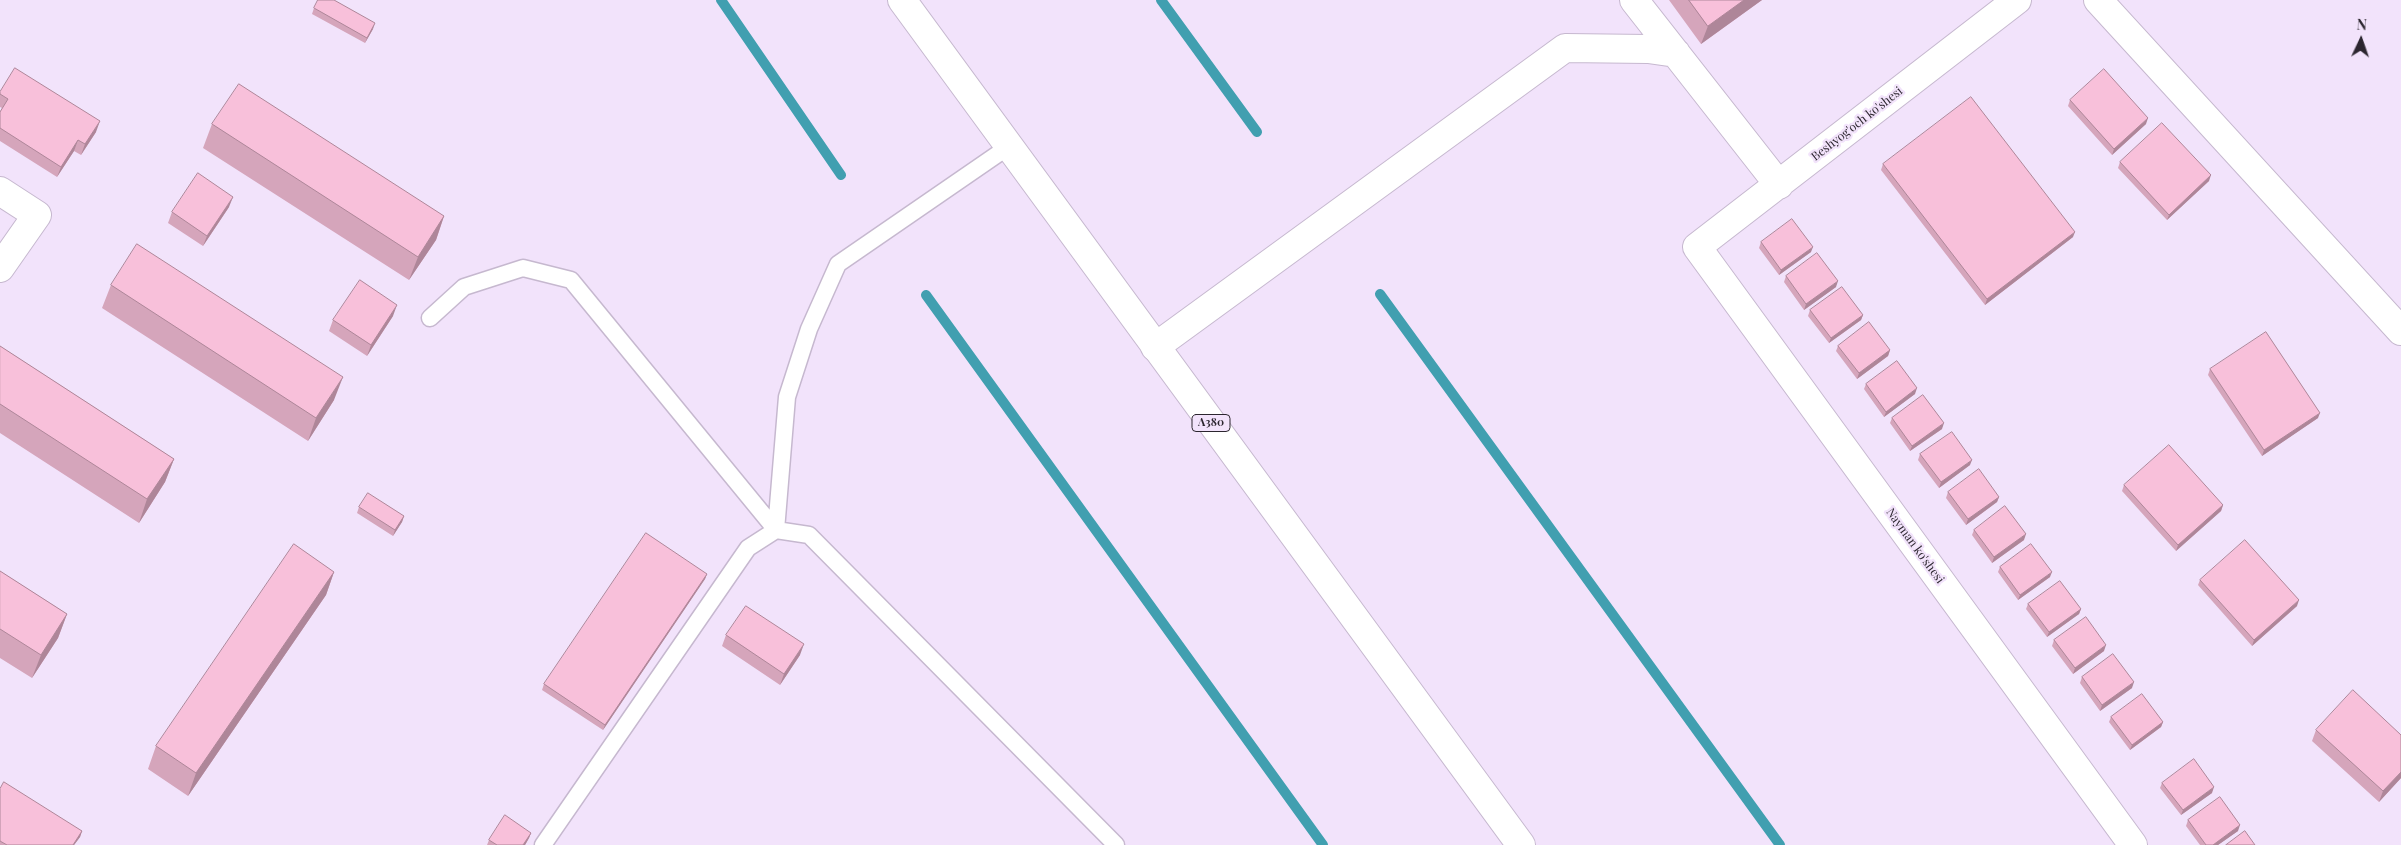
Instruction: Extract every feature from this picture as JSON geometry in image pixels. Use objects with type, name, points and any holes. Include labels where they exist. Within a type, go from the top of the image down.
[{"type":"main road","name":"A380","points":[[902,0],[1521,845]]},
{"type":"main road","points":[[1634,0],[1779,185]]},
{"type":"main road","name":"Beshyog'och ko'shesi","points":[[1697,248],[2017,0]]},
{"type":"main road","points":[[2098,0],[2401,331]]},
{"type":"main road","points":[[1156,347],[1565,48],[1648,49],[1676,53]]},
{"type":"main road","points":[[0,191],[37,215],[0,268]]},
{"type":"main road","name":"Nayman ko'shesi","points":[[1697,248],[2133,845]]},
{"type":"lane","points":[[776,530],[787,397],[809,329],[838,264],[1008,146]]},
{"type":"lane","points":[[430,318],[464,287],[523,268],[571,280],[776,530]]},
{"type":"lane","points":[[543,845],[748,548],[776,530],[809,535],[1116,845]]},
{"type":"building","points":[[318,0],[334,0],[375,23],[367,38],[314,8]]},
{"type":"building","points":[[1689,0],[1744,0],[1708,26]]},
{"type":"building","points":[[15,68],[100,121],[85,144],[78,140],[61,167],[0,128],[0,112],[8,99],[0,94],[0,92]]},
{"type":"building","points":[[2104,69],[2148,118],[2114,149],[2070,100]]},
{"type":"building","points":[[239,84],[444,216],[418,257],[212,124]]},
{"type":"building","points":[[1971,97],[2075,232],[1987,299],[1883,164]]},
{"type":"building","points":[[2162,123],[2211,175],[2169,215],[2120,162]]},
{"type":"building","points":[[198,173],[233,197],[207,236],[172,212]]},
{"type":"building","points":[[1792,219],[1813,247],[1781,270],[1761,242]]},
{"type":"building","points":[[137,244],[343,377],[316,418],[111,285]]},
{"type":"building","points":[[1817,253],[1838,281],[1806,304],[1786,276]]},
{"type":"building","points":[[360,280],[397,305],[371,345],[333,320]]},
{"type":"building","points":[[1842,287],[1863,315],[1831,338],[1810,310]]},
{"type":"building","points":[[1869,322],[1890,350],[1859,373],[1838,346]]},
{"type":"building","points":[[2266,332],[2320,413],[2264,450],[2210,369]]},
{"type":"building","points":[[0,346],[174,459],[147,499],[0,404]]},
{"type":"building","points":[[1897,361],[1917,388],[1886,412],[1866,384]]},
{"type":"building","points":[[1923,395],[1944,423],[1912,446],[1892,418]]},
{"type":"building","points":[[1952,432],[1972,460],[1941,482],[1920,454]]},
{"type":"building","points":[[2169,445],[2223,505],[2178,545],[2124,485]]},
{"type":"building","points":[[1979,469],[1999,497],[1968,519],[1948,492]]},
{"type":"building","points":[[368,493],[404,516],[395,530],[359,507]]},
{"type":"building","points":[[2005,506],[2026,534],[1994,557],[1974,530]]},
{"type":"building","points":[[646,533],[707,574],[605,725],[544,684]]},
{"type":"building","points":[[2245,540],[2299,600],[2254,640],[2200,580]]},
{"type":"building","points":[[294,544],[334,572],[196,773],[156,746]]},
{"type":"building","points":[[2031,544],[2052,572],[2020,595],[2000,567]]},
{"type":"building","points":[[0,571],[67,614],[41,655],[0,629]]},
{"type":"building","points":[[2060,581],[2081,609],[2049,632],[2028,604]]},
{"type":"building","points":[[746,606],[804,644],[784,674],[726,635]]},
{"type":"building","points":[[2086,617],[2106,645],[2075,668],[2054,640]]},
{"type":"building","points":[[2113,654],[2134,682],[2102,705],[2082,677]]},
{"type":"building","points":[[2353,690],[2401,735],[2401,772],[2383,791],[2316,730]]},
{"type":"building","points":[[2142,694],[2163,722],[2132,745],[2111,717]]},
{"type":"building","points":[[2194,759],[2214,787],[2183,810],[2162,783]]},
{"type":"building","points":[[4,782],[82,831],[73,845],[7,845],[0,841],[0,789]]},
{"type":"building","points":[[2220,797],[2240,825],[2213,845],[2206,845],[2188,820]]},
{"type":"building","points":[[505,815],[531,833],[523,845],[497,845],[489,840]]},
{"type":"building","points":[[2245,831],[2255,845],[2226,845]]},
{"type":"waterway","points":[[721,0],[841,175]]},
{"type":"waterway","points":[[1161,0],[1257,132]]},
{"type":"waterway","points":[[1380,294],[1780,845]]},
{"type":"waterway","points":[[926,295],[1323,845]]}]
